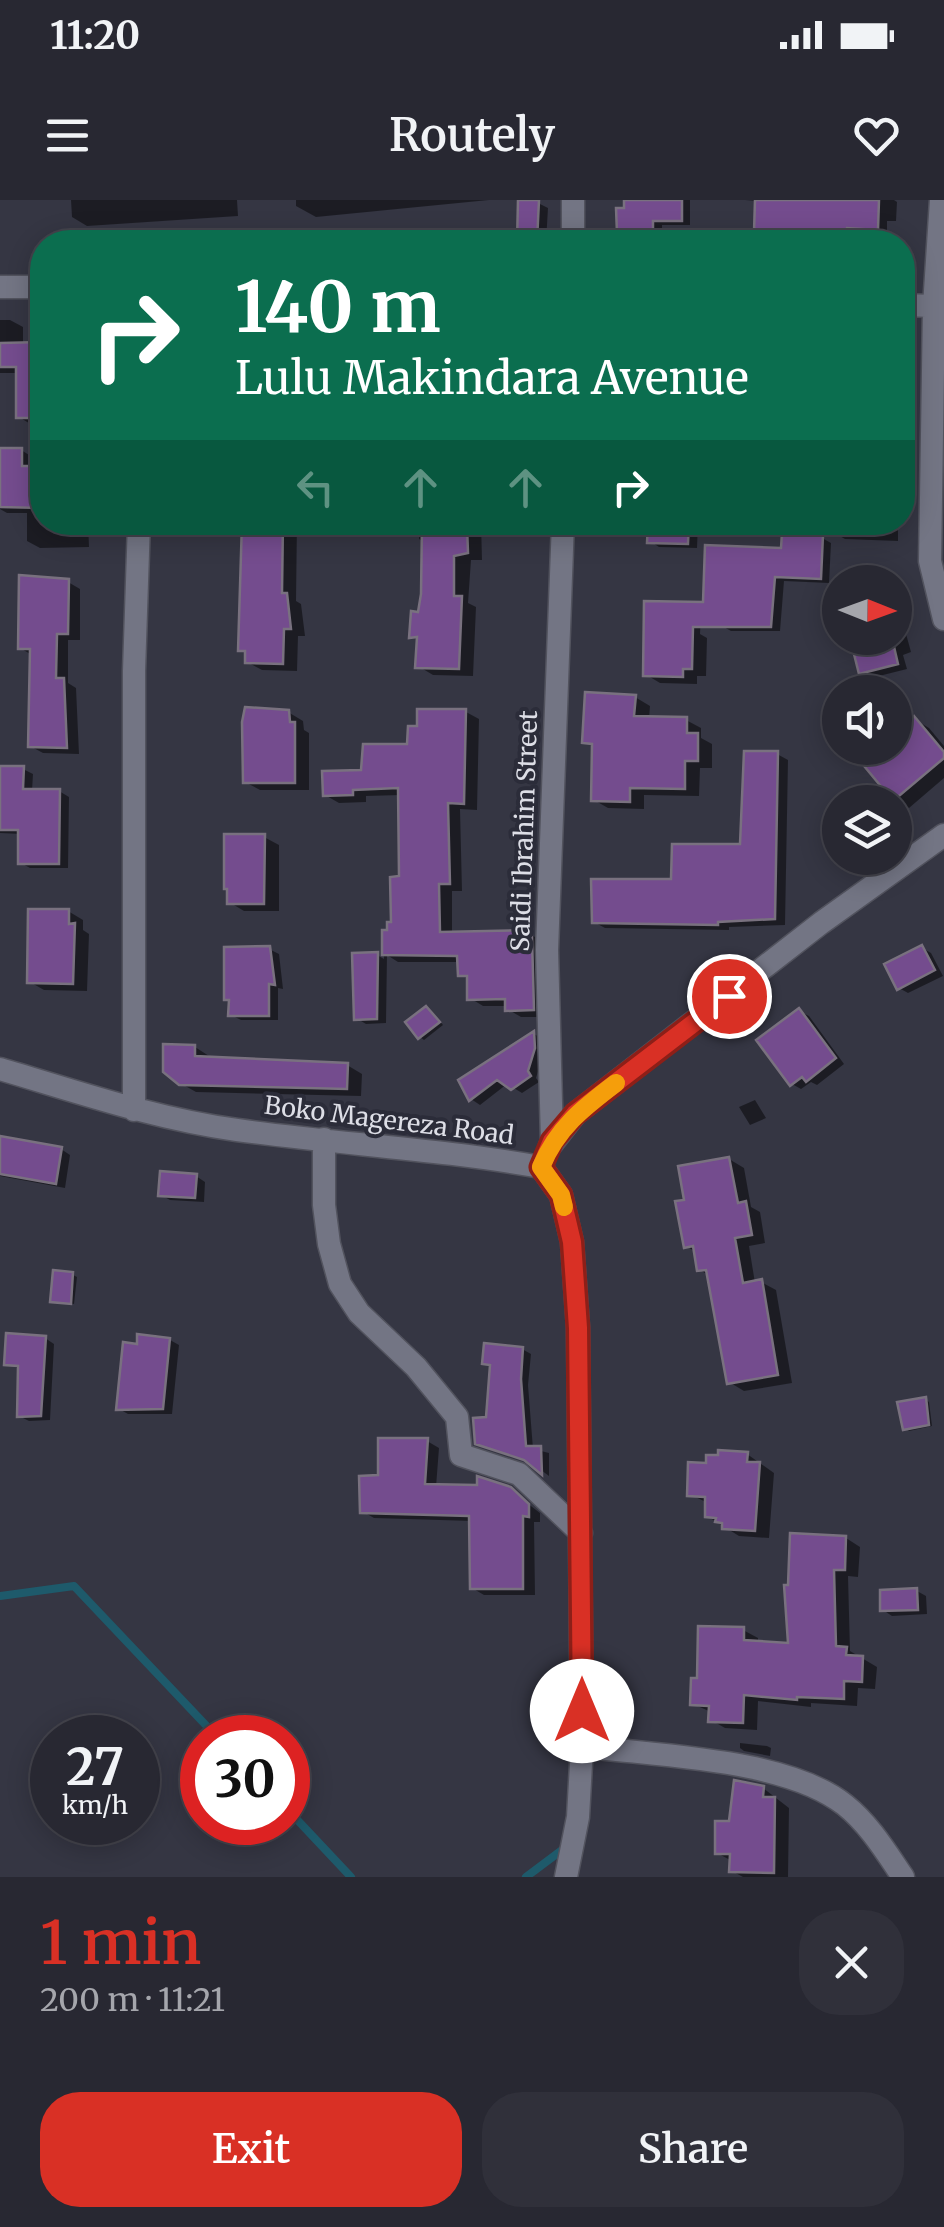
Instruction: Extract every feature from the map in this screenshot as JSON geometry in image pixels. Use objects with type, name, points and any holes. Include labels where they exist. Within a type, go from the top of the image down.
[{"type":"street","points":[[572,200],[573,230]]},
{"type":"street","points":[[941,200],[934,306],[930,561],[944,618]]},
{"type":"street","points":[[0,287],[30,288]]},
{"type":"street","points":[[915,305],[934,306]]},
{"type":"street","points":[[134,1110],[134,672],[139,535]]},
{"type":"street","name":"Saidi Ibrahim Street","points":[[552,1141],[548,950],[563,535]]},
{"type":"street","points":[[541,1167],[552,1141],[575,1114],[821,923],[944,835]]},
{"type":"street","name":"Boko Magereza Road","points":[[0,1068],[134,1110],[236,1130],[478,1156],[541,1167],[561,1195],[572,1242],[578,1328],[582,1533],[582,1746],[578,1817],[566,1877]]},
{"type":"street","points":[[324,1139],[324,1204],[329,1244],[340,1284],[358,1313],[416,1367],[456,1417],[461,1455],[519,1474],[582,1533]]},
{"type":"street","points":[[582,1746],[740,1766],[818,1788],[845,1805],[872,1832],[903,1877]]},
{"type":"building","points":[[518,200],[539,200],[538,230],[517,230]]},
{"type":"building","points":[[624,200],[682,200],[682,221],[653,221],[653,230],[617,230],[616,208],[624,208]]},
{"type":"building","points":[[755,200],[879,200],[878,230],[754,230]]},
{"type":"building","points":[[30,342],[30,418],[16,418],[16,367],[0,367],[0,343]]},
{"type":"building","points":[[0,448],[22,448],[22,466],[30,466],[30,508],[0,507]]},
{"type":"building","points":[[242,535],[283,535],[282,593],[287,593],[291,629],[284,629],[283,664],[245,663],[245,651],[238,651]]},
{"type":"building","points":[[422,535],[467,535],[468,553],[454,556],[454,596],[462,596],[459,669],[415,668],[417,637],[409,638],[411,611],[418,612]]},
{"type":"building","points":[[647,535],[688,535],[688,544],[647,543]]},
{"type":"building","points":[[782,535],[823,535],[821,579],[775,577],[771,627],[693,627],[692,669],[683,669],[683,677],[643,676],[644,601],[703,602],[705,545],[781,548]]},
{"type":"building","points":[[19,575],[69,579],[68,634],[57,634],[56,678],[64,678],[67,748],[28,747],[30,649],[18,649]]},
{"type":"building","points":[[854,655],[896,655],[898,664],[859,674]]},
{"type":"building","points":[[585,692],[636,695],[634,716],[687,717],[687,733],[698,733],[698,761],[685,761],[685,789],[630,788],[630,802],[591,801],[592,744],[582,743]]},
{"type":"building","points":[[245,707],[289,710],[290,722],[295,722],[295,783],[243,783]]},
{"type":"building","points":[[417,709],[466,709],[464,804],[448,803],[450,884],[439,884],[440,932],[529,930],[534,1010],[505,1011],[505,999],[467,1000],[467,976],[458,976],[457,956],[382,955],[382,930],[387,930],[387,922],[391,922],[390,877],[399,876],[398,788],[323,796],[322,771],[361,770],[363,744],[407,744],[408,726],[417,726]]},
{"type":"building","points":[[912,718],[944,752],[944,758],[912,785],[880,785],[863,765],[912,765]]},
{"type":"building","points":[[744,751],[778,751],[775,919],[718,925],[592,923],[591,879],[671,879],[672,844],[740,844]]},
{"type":"building","points":[[0,766],[24,766],[23,789],[60,789],[59,864],[18,864],[18,830],[0,830]]},
{"type":"building","points":[[224,834],[265,834],[264,904],[227,904]]},
{"type":"building","points":[[28,909],[69,909],[69,924],[75,923],[73,984],[27,983]]},
{"type":"building","points":[[922,945],[935,970],[897,990],[884,964]]},
{"type":"building","points":[[270,946],[275,985],[269,984],[269,1016],[228,1016],[229,1000],[224,1000],[224,947]]},
{"type":"building","points":[[378,952],[377,1019],[354,1020],[352,953]]},
{"type":"building","points":[[426,1006],[440,1022],[418,1039],[405,1022]]},
{"type":"building","points":[[799,1008],[836,1058],[806,1082],[802,1077],[790,1086],[756,1040]]},
{"type":"building","points":[[534,1031],[535,1048],[528,1071],[531,1076],[511,1090],[497,1080],[469,1101],[458,1080]]},
{"type":"building","points":[[163,1044],[195,1045],[195,1056],[348,1063],[347,1089],[179,1085],[163,1072]]},
{"type":"building","points":[[0,1136],[62,1147],[56,1184],[0,1174]]},
{"type":"building","points":[[729,1157],[738,1203],[746,1201],[752,1235],[735,1238],[743,1283],[762,1279],[778,1375],[727,1384],[706,1270],[697,1271],[693,1246],[684,1248],[675,1201],[684,1200],[678,1166]]},
{"type":"building","points":[[160,1171],[197,1174],[195,1198],[158,1196]]},
{"type":"building","points":[[53,1270],[73,1272],[71,1304],[50,1302]]},
{"type":"building","points":[[6,1333],[46,1336],[41,1416],[17,1417],[18,1366],[4,1365]]},
{"type":"building","points":[[137,1334],[170,1338],[163,1409],[116,1410],[123,1342],[137,1344]]},
{"type":"building","points":[[484,1343],[523,1347],[526,1446],[541,1446],[542,1475],[524,1460],[475,1444],[473,1418],[486,1417],[490,1365],[482,1364]]},
{"type":"building","points":[[926,1397],[929,1425],[903,1430],[897,1402]]},
{"type":"building","points":[[378,1438],[428,1438],[425,1484],[477,1485],[477,1476],[511,1487],[529,1504],[529,1517],[523,1516],[523,1589],[470,1589],[469,1516],[360,1513],[359,1476],[378,1475]]},
{"type":"building","points":[[718,1450],[748,1452],[747,1462],[760,1462],[755,1531],[722,1529],[716,1518],[705,1517],[705,1497],[687,1496],[688,1462],[706,1463],[706,1455],[718,1455]]},
{"type":"building","points":[[790,1533],[846,1536],[845,1570],[834,1570],[836,1646],[847,1647],[846,1655],[863,1656],[862,1682],[844,1681],[844,1699],[744,1695],[743,1723],[708,1722],[709,1706],[690,1705],[691,1678],[697,1678],[698,1626],[744,1627],[744,1640],[788,1643],[784,1585],[788,1585]]},
{"type":"building","points":[[917,1588],[918,1610],[880,1611],[880,1590]]},
{"type":"building","points":[[734,1780],[764,1786],[763,1797],[775,1797],[774,1873],[729,1872],[730,1854],[715,1854],[715,1821],[729,1821]]},
{"type":"waterway","points":[[0,1596],[74,1586],[196,1715]]},
{"type":"waterway","points":[[310,1833],[351,1877]]},
{"type":"waterway","points":[[526,1877],[566,1847]]},
{"type":"slow traffic","points":[[564,1207],[561,1195],[541,1167],[552,1141],[575,1114],[616,1083]]},
{"type":"route","points":[[582,1711],[578,1328],[572,1242],[561,1195],[541,1167],[552,1141],[575,1114],[729,996]]}]
